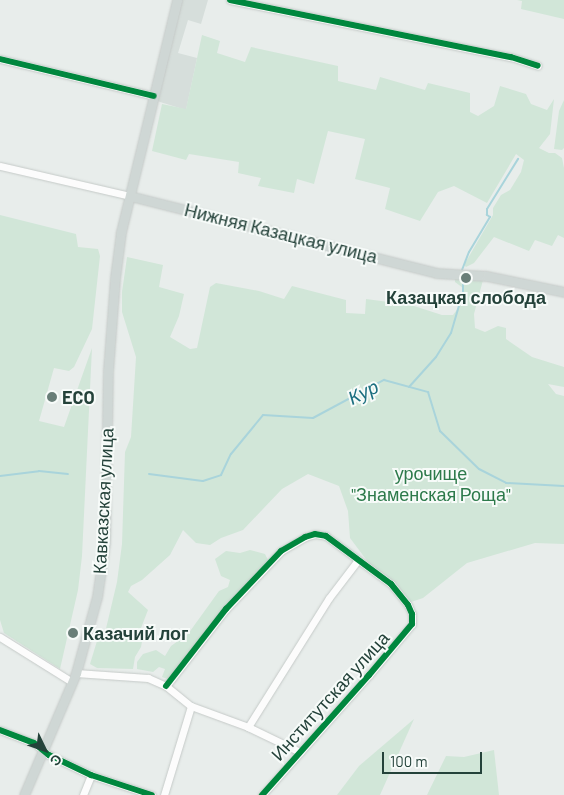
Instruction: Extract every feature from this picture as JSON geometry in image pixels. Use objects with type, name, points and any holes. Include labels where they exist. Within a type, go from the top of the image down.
[{"type":"main road","name":"Кавказская улица","points":[[24,795],[76,672],[93,617],[105,542],[111,315],[121,232],[177,0]]},
{"type":"main road","name":"Нижняя Казацкая улица","points":[[130,196],[436,273],[487,276],[564,292]]},
{"type":"street","points":[[230,0],[511,57],[538,66]]},
{"type":"street","points":[[0,59],[154,96]]},
{"type":"street","name":"Нижняя Казацкая улица","points":[[0,166],[130,196]]},
{"type":"street","points":[[166,686],[226,609],[280,551],[315,534],[326,536],[358,560],[329,598],[248,727]]},
{"type":"street","name":"Институтская улица","points":[[262,795],[408,631],[412,624],[412,614],[408,605],[392,584],[358,560]]},
{"type":"street","points":[[0,636],[72,682]]},
{"type":"street","points":[[76,672],[148,678],[166,686],[191,706],[248,727],[300,752]]},
{"type":"street","points":[[164,795],[191,706]]},
{"type":"street","points":[[0,730],[34,743],[49,755],[91,775],[152,795]]},
{"type":"street","points":[[83,795],[91,775]]},
{"type":"shaded area","points":[[179,0],[208,0],[201,24],[188,20],[178,53],[197,58],[186,110],[157,101]]},
{"type":"green space","points":[[517,0],[564,0],[564,19],[521,9],[522,1]]},
{"type":"green space","points":[[202,35],[220,41],[217,53],[245,62],[251,47],[338,66],[338,81],[376,90],[380,77],[425,90],[428,83],[470,93],[470,112],[478,116],[494,106],[500,86],[526,94],[531,104],[547,110],[554,99],[550,134],[539,148],[549,153],[555,153],[562,158],[564,168],[564,238],[558,235],[552,246],[535,240],[529,251],[494,237],[474,263],[466,267],[464,265],[493,215],[493,208],[501,195],[510,190],[521,172],[524,160],[516,154],[487,203],[454,186],[438,192],[420,221],[385,209],[390,188],[355,179],[365,139],[328,131],[314,184],[297,179],[294,193],[258,186],[261,178],[238,173],[239,162],[189,154],[186,160],[152,151],[162,104],[186,109]]},
{"type":"green space","points":[[564,100],[564,148],[562,150],[554,149],[559,111]]},
{"type":"green space","points":[[0,215],[76,234],[78,247],[98,249],[100,256],[92,329],[74,367],[69,371],[54,368],[39,421],[64,427],[92,348],[82,556],[78,590],[60,669],[4,633],[0,620]]},
{"type":"green space","name":"урочище \"Знаменская Роща\"","points":[[127,257],[163,265],[159,287],[184,294],[179,316],[170,337],[190,349],[197,348],[210,287],[216,283],[259,291],[284,299],[292,286],[346,300],[346,313],[365,314],[366,299],[411,305],[442,315],[453,315],[459,307],[463,288],[455,282],[455,277],[483,280],[474,314],[475,328],[485,332],[498,326],[506,328],[506,339],[532,357],[564,367],[564,387],[548,384],[556,394],[564,396],[564,544],[535,543],[467,563],[423,598],[411,602],[394,581],[371,566],[350,538],[348,511],[339,486],[308,474],[282,489],[243,530],[221,538],[210,545],[196,543],[183,530],[170,555],[142,580],[131,586],[128,592],[148,610],[141,628],[143,636],[141,647],[135,657],[133,669],[97,668],[90,664],[97,641],[104,637],[117,582],[122,544],[125,452],[131,437],[136,357],[122,312],[122,292]]},
{"type":"green space","points":[[250,550],[265,554],[268,560],[168,679],[162,677],[165,669],[159,667],[153,672],[137,669],[137,662],[143,654],[156,650],[165,656],[171,646],[188,634],[219,591],[228,587],[230,580],[221,576],[215,559],[226,551],[240,553]]},
{"type":"green space","points":[[414,719],[380,795],[337,795],[359,766]]},
{"type":"green space","points":[[494,750],[499,795],[427,795],[446,756],[464,757]]},
{"type":"waterway","points":[[462,270],[469,252],[490,217],[487,215],[487,209],[518,159]]},
{"type":"waterway","points":[[409,387],[436,357],[451,333],[463,292],[463,281]]},
{"type":"waterway","name":"Кур","points":[[149,474],[203,481],[221,475],[231,454],[263,415],[313,418],[384,380],[428,392],[440,431],[479,469],[506,483],[564,486]]},
{"type":"waterway","name":"Кур","points":[[0,476],[39,471],[68,474]]},
{"type":"cycle path","points":[[230,0],[511,57],[538,66]]},
{"type":"cycle path","points":[[0,59],[154,96]]},
{"type":"cycle path","points":[[166,686],[226,609],[281,551],[305,537],[315,534],[326,536],[391,584],[408,605],[412,614],[412,624],[262,795]]},
{"type":"cycle path","points":[[0,730],[34,743],[49,755],[91,775],[152,795]]},
{"type":"place","name":"Казацкая слобода","points":[[466,278]]},
{"type":"place","name":"ECO","points":[[52,397]]},
{"type":"place","name":"Казачий лог","points":[[73,633]]}]
